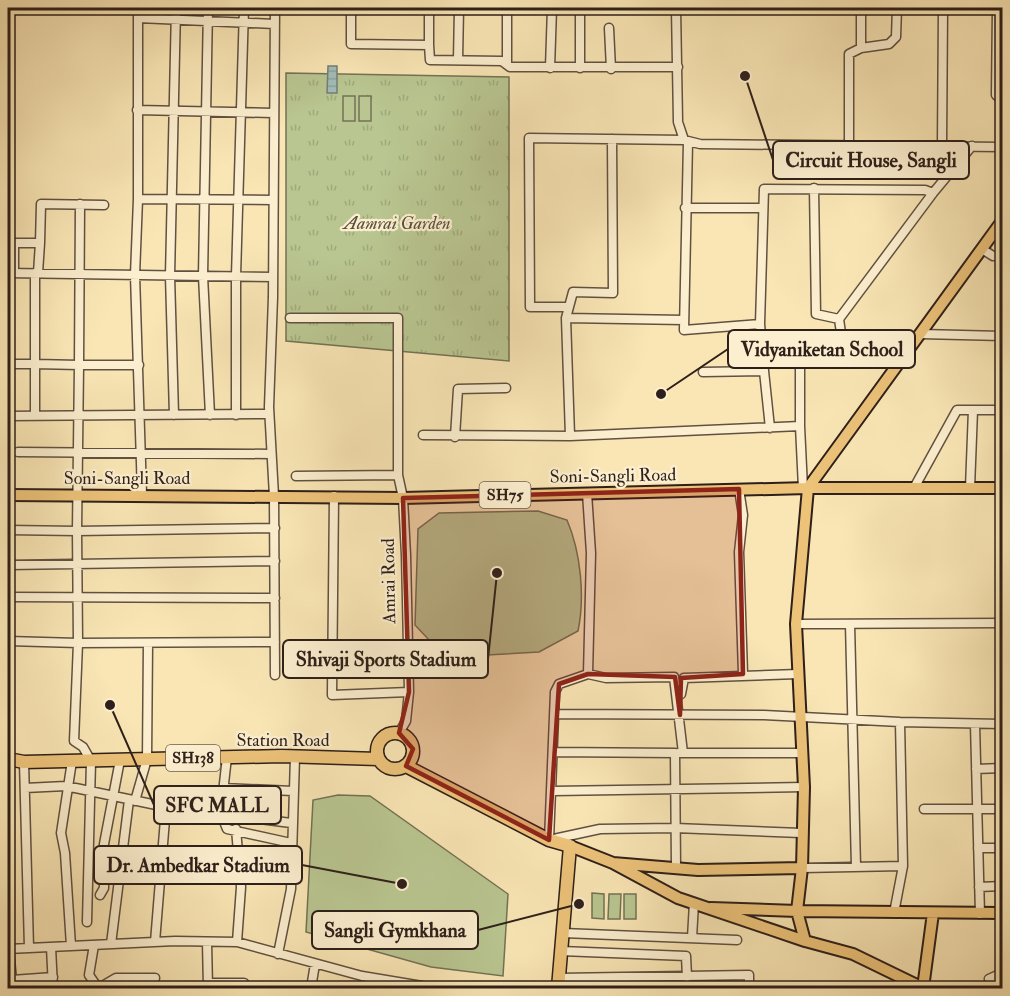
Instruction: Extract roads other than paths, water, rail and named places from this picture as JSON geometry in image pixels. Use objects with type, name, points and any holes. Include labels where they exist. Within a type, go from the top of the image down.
[{"type":"highway","points":[[391,733],[399,733],[408,738],[413,749],[406,766],[394,770],[382,765],[376,748],[381,738],[391,733]]},
{"type":"highway","name":"Station Road","points":[[8,759],[24,762],[227,757],[378,759]]},
{"type":"highway","points":[[406,766],[549,840],[570,846],[559,983]]},
{"type":"main road","points":[[805,941],[796,912],[802,868],[801,833],[804,787],[796,624],[805,488],[907,354],[1002,221]]},
{"type":"main road","name":"Soni-Sangli Road","points":[[8,495],[142,494],[403,498],[739,489],[1002,488]]},
{"type":"main road","points":[[570,846],[613,863],[678,898],[805,941],[853,954],[923,988],[933,913]]},
{"type":"main road","points":[[613,863],[698,870],[802,868]]},
{"type":"main road","points":[[711,908],[796,912],[1002,913]]},
{"type":"street","points":[[138,8],[138,199],[135,275],[142,494]]},
{"type":"street","points":[[174,415],[170,276],[176,8]]},
{"type":"street","points":[[208,8],[203,276],[210,415]]},
{"type":"street","points":[[236,415],[236,276],[244,8]]},
{"type":"street","points":[[275,8],[273,277],[269,414],[275,528],[275,675]]},
{"type":"street","points":[[351,8],[351,44],[429,45]]},
{"type":"street","points":[[429,8],[430,60],[502,61],[510,67],[611,69],[678,67]]},
{"type":"street","points":[[458,60],[459,8]]},
{"type":"street","points":[[507,8],[507,64]]},
{"type":"street","points":[[550,68],[552,8]]},
{"type":"street","points":[[580,8],[580,68]]},
{"type":"street","points":[[676,8],[678,122],[686,141],[684,330],[760,324]]},
{"type":"street","points":[[861,8],[861,48]]},
{"type":"street","points":[[849,144],[849,54],[861,48],[889,44],[896,37],[897,8]]},
{"type":"street","points":[[942,146],[943,8]]},
{"type":"street","points":[[996,8],[999,27],[996,95],[1002,100]]},
{"type":"street","points":[[138,18],[274,24]]},
{"type":"street","points":[[609,28],[611,69]]},
{"type":"street","points":[[137,110],[273,113]]},
{"type":"street","points":[[568,307],[530,307],[529,138],[1002,147]]},
{"type":"street","points":[[570,436],[566,318],[568,307],[573,292],[613,292],[612,139]]},
{"type":"street","points":[[844,354],[839,320],[933,193],[972,146]]},
{"type":"street","points":[[814,188],[816,314],[839,320]]},
{"type":"street","points":[[770,428],[760,324],[764,189],[926,190],[933,193]]},
{"type":"street","points":[[138,199],[273,200]]},
{"type":"street","points":[[35,416],[37,273],[41,204],[104,205]]},
{"type":"street","points":[[80,204],[78,643],[74,741],[83,747],[91,761],[88,791],[87,922]]},
{"type":"street","points":[[685,208],[763,208]]},
{"type":"street","points":[[40,243],[11,243],[11,273],[273,277]]},
{"type":"street","points":[[982,249],[993,256],[1002,256]]},
{"type":"street","name":"Amrai Road","points":[[290,318],[398,318],[398,475],[403,498],[409,692],[406,721],[399,733]]},
{"type":"street","points":[[566,318],[684,320]]},
{"type":"street","points":[[921,334],[1002,336]]},
{"type":"street","points":[[805,488],[800,426],[800,361],[844,354],[907,354]]},
{"type":"street","points":[[8,364],[139,365]]},
{"type":"street","points":[[703,372],[764,371]]},
{"type":"street","points":[[455,437],[458,389],[506,388]]},
{"type":"street","points":[[914,488],[957,410],[1002,410]]},
{"type":"street","points":[[970,488],[973,410]]},
{"type":"street","points":[[8,416],[269,414]]},
{"type":"street","points":[[423,435],[570,436],[800,426]]},
{"type":"street","points":[[18,452],[141,451],[270,454]]},
{"type":"street","points":[[296,476],[398,475]]},
{"type":"street","points":[[739,489],[743,515],[739,552],[743,674]]},
{"type":"street","points":[[587,493],[591,553],[588,674]]},
{"type":"street","points":[[334,496],[332,695],[409,692]]},
{"type":"street","points":[[8,530],[275,528]]},
{"type":"street","points":[[8,565],[275,561]]},
{"type":"street","points":[[8,597],[275,598]]},
{"type":"street","points":[[796,624],[1002,623]]},
{"type":"street","points":[[850,624],[856,867]]},
{"type":"street","points":[[8,641],[275,642]]},
{"type":"street","points":[[111,944],[132,800],[147,759],[148,643]]},
{"type":"street","points":[[331,645],[407,645]]},
{"type":"street","points":[[680,715],[674,677],[606,678],[588,674],[559,684],[555,692],[553,790],[549,840],[600,829],[675,828],[801,833]]},
{"type":"street","points":[[676,867],[675,789],[684,678],[743,674],[798,674]]},
{"type":"street","points":[[554,714],[853,718],[900,723],[1002,724]]},
{"type":"street","points":[[894,913],[903,866],[900,723]]},
{"type":"street","points":[[975,724],[980,914]]},
{"type":"street","points":[[553,752],[801,753]]},
{"type":"street","points":[[220,819],[227,757]]},
{"type":"street","points":[[278,954],[291,889],[291,823],[295,757]]},
{"type":"street","points":[[100,895],[104,888],[104,844],[120,760]]},
{"type":"street","points":[[71,946],[65,853],[61,833],[66,786],[72,761]]},
{"type":"street","points":[[24,762],[29,948]]},
{"type":"street","points":[[976,769],[1002,768]]},
{"type":"street","points":[[25,788],[66,786],[223,819],[232,829],[241,887],[237,942]]},
{"type":"street","points":[[553,790],[804,787]]},
{"type":"street","points":[[223,789],[293,791]]},
{"type":"street","points":[[155,942],[166,807]]},
{"type":"street","points":[[924,809],[1002,809]]},
{"type":"street","points":[[260,819],[291,823]]},
{"type":"street","points":[[232,829],[291,843]]},
{"type":"street","points":[[978,848],[1002,848]]},
{"type":"street","points":[[802,868],[903,866]]},
{"type":"street","points":[[979,887],[1002,886]]},
{"type":"street","points":[[692,938],[694,903]]},
{"type":"street","points":[[563,933],[737,940]]},
{"type":"street","points":[[53,977],[12,980],[8,949],[155,942],[237,942],[374,978],[434,988]]},
{"type":"street","points":[[207,942],[208,986],[244,983]]},
{"type":"street","points":[[94,945],[89,975],[98,988],[116,978],[155,978]]},
{"type":"street","points":[[51,947],[53,988]]},
{"type":"street","points":[[561,951],[686,956],[687,978]]},
{"type":"street","points":[[310,988],[315,964]]},
{"type":"street","points":[[989,979],[1002,973]]},
{"type":"street","points":[[559,983],[749,975],[749,988]]},
{"type":"street","points":[[372,988],[374,978]]},
{"type":"water","points":[[328,66],[337,66],[337,93],[327,93]]},
{"type":"place","name":"Circuit House, Sangli","points":[[745,76]]},
{"type":"place","name":"Vidyaniketan School","points":[[661,394]]},
{"type":"place","name":"Shivaji Sports Stadium","points":[[497,573]]},
{"type":"place","name":"SFC MALL","points":[[110,705]]},
{"type":"place","name":"Dr. Ambedkar Stadium","points":[[402,884]]},
{"type":"place","name":"Sangli Gymkhana","points":[[579,904]]},
{"type":"park label","name":"Aamrai Garden","points":[[397,223]]}]
